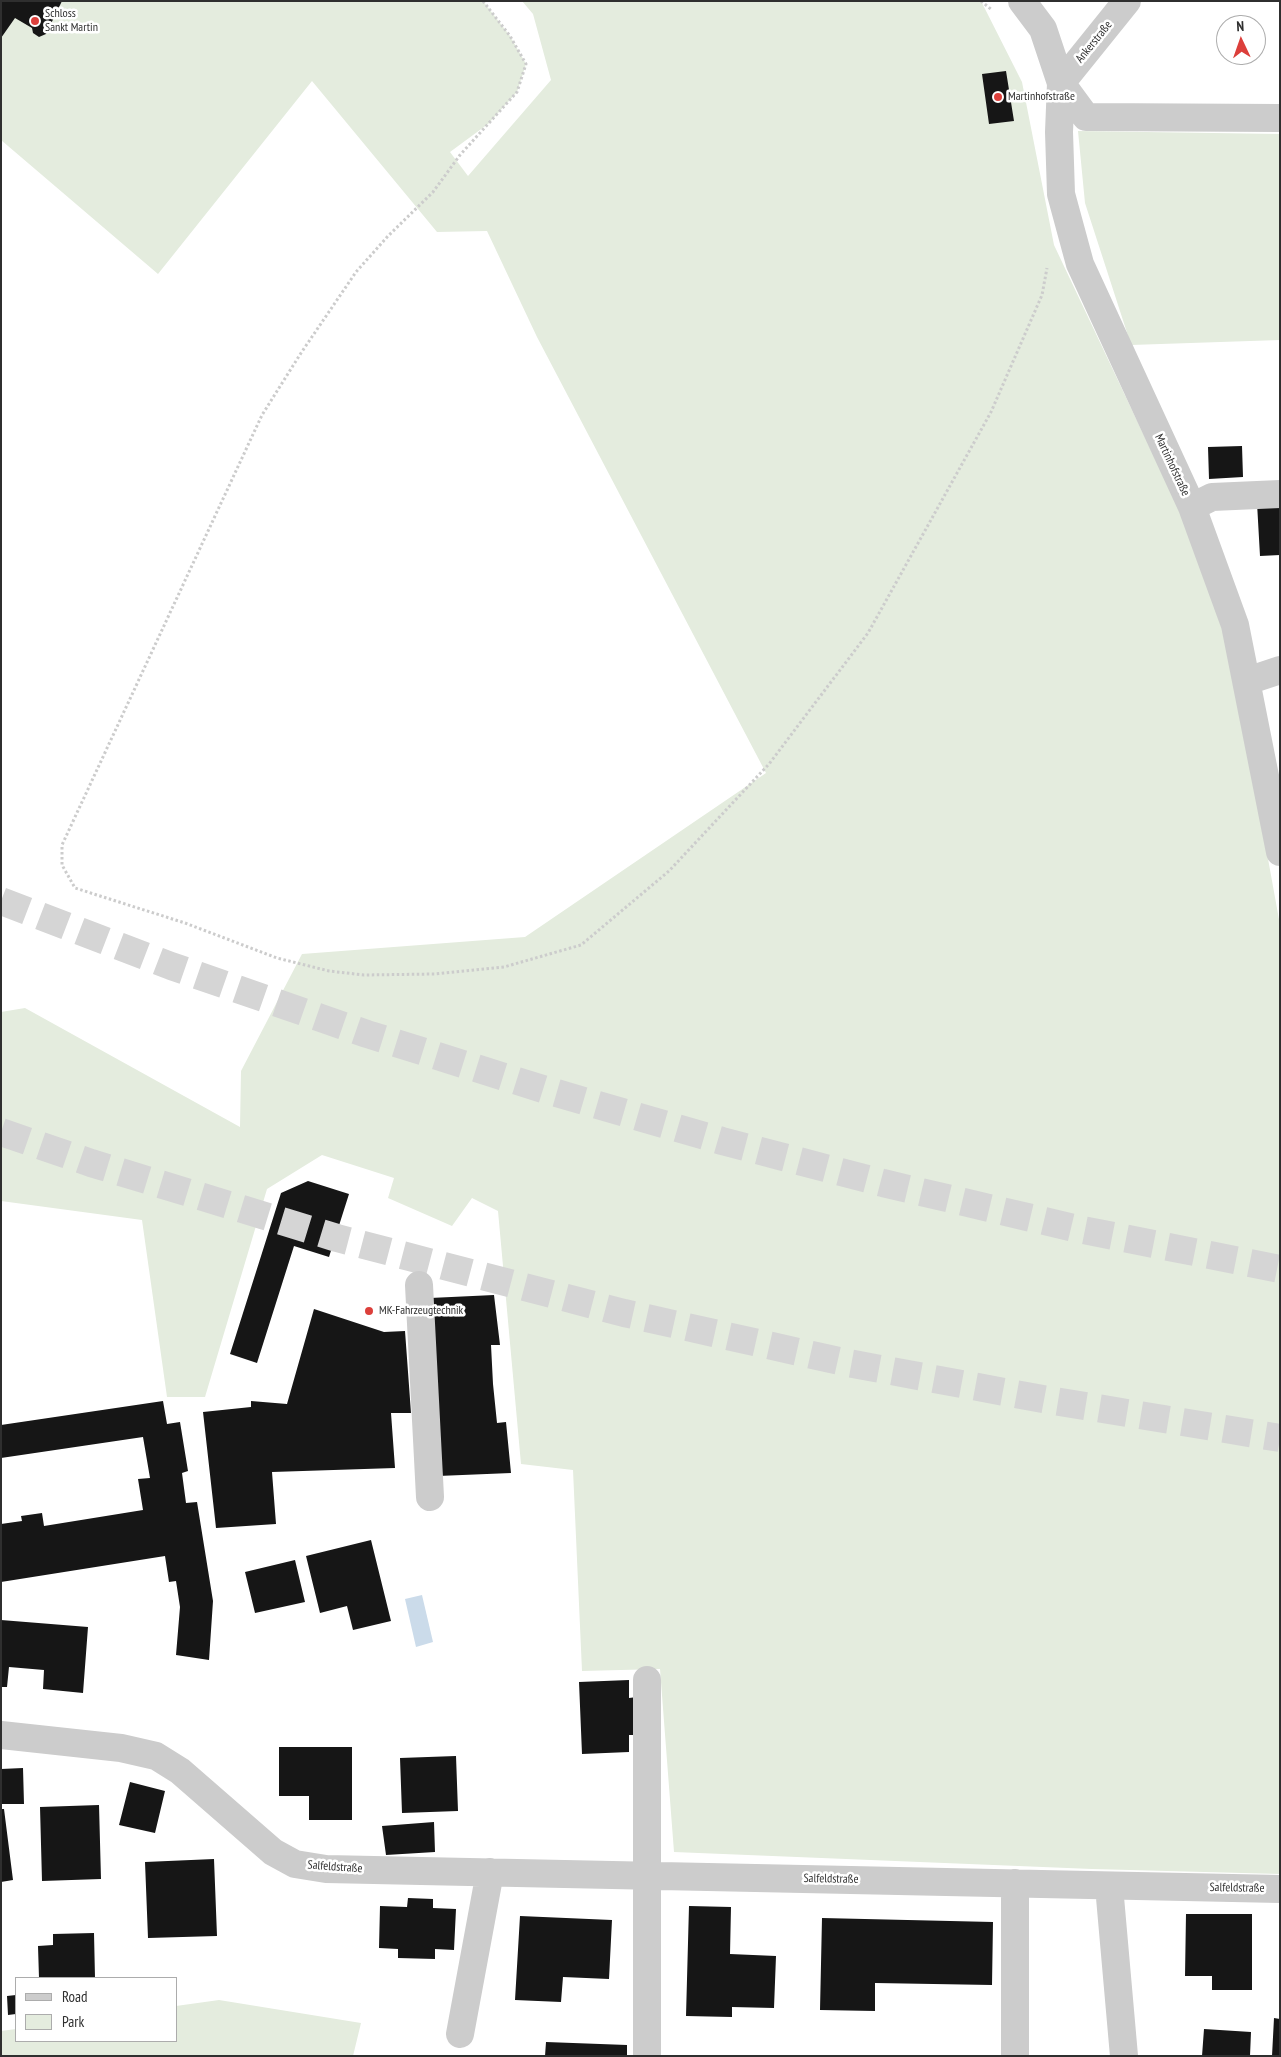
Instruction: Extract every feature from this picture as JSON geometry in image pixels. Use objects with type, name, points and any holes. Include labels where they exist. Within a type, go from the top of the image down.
[{"type":"street","name":"Martinhofstraße","points":[[1022,1],[1043,29],[1061,83],[1059,132],[1062,194],[1080,264],[1192,507],[1235,625],[1280,852]]},
{"type":"street","name":"Ankerstraße","points":[[1061,83],[1127,1]]},
{"type":"street","points":[[1061,83],[1086,117],[1279,118]]},
{"type":"street","name":"Martinhofstraße","points":[[1192,507],[1212,497],[1280,494]]},
{"type":"street","points":[[1247,682],[1280,670]]},
{"type":"street","points":[[419,1285],[430,1497]]},
{"type":"street","points":[[647,1680],[647,2056]]},
{"type":"street","name":"Salfeldstraße","points":[[1,1735],[121,1748],[156,1756],[180,1771],[273,1852],[294,1864],[326,1869],[1280,1889]]},
{"type":"street","points":[[460,2034],[490,1872]]},
{"type":"street","points":[[1015,1883],[1015,2056]]},
{"type":"street","points":[[1110,1886],[1124,2056]]},
{"type":"path","points":[[482,1],[510,36],[526,64],[517,92],[460,155],[433,192],[388,236],[356,272],[262,415],[62,845],[62,865],[76,888],[185,923],[277,958],[329,971],[364,976],[435,974],[504,967],[581,945],[669,871],[769,764],[868,633],[991,412],[1042,295],[1049,258]]},
{"type":"green space","points":[[1,1],[483,1],[510,36],[526,64],[517,92],[488,124],[450,152],[468,176],[551,80],[533,14],[522,1],[981,1],[1022,82],[1054,245],[1183,518],[1225,637],[1280,925],[1280,1874],[1092,1869],[674,1852],[660,1669],[582,1671],[573,1470],[521,1464],[498,1211],[472,1198],[452,1226],[388,1198],[394,1178],[322,1155],[267,1189],[205,1397],[167,1397],[142,1220],[1,1201],[1,1012],[25,1008],[240,1127],[241,1071],[302,954],[525,937],[766,773],[537,337],[487,231],[437,232],[312,81],[158,274],[1,140]]},
{"type":"green space","points":[[1078,131],[1280,134],[1280,340],[1131,345],[1085,203]]},
{"type":"green space","points":[[219,2000],[361,2023],[353,2056],[1,2056],[1,2031],[15,2029],[15,2042],[178,2042],[178,2006]]},
{"type":"water","points":[[422,1595],[433,1642],[416,1647],[405,1599]]},
{"type":"building","name":"Schloss Sankt Martin","points":[[1,1],[62,1],[46,34],[39,37],[33,33],[32,28],[15,18],[1,38]]},
{"type":"building","name":"Martinhofstraße","points":[[1006,71],[1014,121],[989,124],[982,74]]},
{"type":"building","points":[[1242,446],[1243,477],[1209,479],[1208,447]]},
{"type":"building","points":[[1280,501],[1280,555],[1260,556],[1257,503]]},
{"type":"building","points":[[308,1181],[349,1194],[329,1257],[294,1246],[257,1363],[230,1354],[281,1193]]},
{"type":"building","points":[[494,1295],[500,1345],[491,1345],[493,1384],[497,1423],[506,1422],[511,1473],[438,1476],[430,1298]]},
{"type":"building","points":[[314,1309],[384,1332],[405,1331],[411,1413],[391,1413],[395,1468],[272,1472],[276,1524],[216,1528],[203,1412],[251,1407],[251,1401],[287,1404]]},
{"type":"building","points":[[163,1401],[167,1424],[180,1422],[188,1471],[182,1473],[186,1503],[197,1502],[213,1601],[209,1660],[176,1655],[180,1607],[176,1581],[169,1582],[165,1556],[1,1582],[1,1524],[22,1521],[21,1516],[42,1513],[44,1526],[143,1510],[138,1479],[150,1478],[143,1437],[1,1458],[1,1425]]},
{"type":"building","points":[[371,1540],[391,1621],[353,1630],[347,1606],[320,1613],[306,1556]]},
{"type":"building","points":[[295,1560],[305,1602],[255,1613],[245,1572]]},
{"type":"building","points":[[1,1620],[88,1627],[83,1693],[43,1689],[44,1670],[9,1667],[7,1687],[1,1687]]},
{"type":"building","points":[[629,1680],[629,1698],[637,1697],[638,1735],[629,1735],[629,1752],[582,1754],[579,1682]]},
{"type":"building","points":[[279,1747],[352,1747],[352,1820],[309,1820],[309,1796],[279,1796]]},
{"type":"building","points":[[456,1756],[458,1811],[402,1813],[400,1758]]},
{"type":"building","points":[[23,1768],[24,1804],[1,1804],[1,1769]]},
{"type":"building","points":[[130,1782],[165,1791],[155,1833],[119,1825]]},
{"type":"building","points":[[99,1805],[101,1879],[42,1881],[40,1807]]},
{"type":"building","points":[[1,1809],[4,1809],[13,1880],[1,1882]]},
{"type":"building","points":[[434,1822],[435,1852],[386,1855],[382,1826]]},
{"type":"building","points":[[214,1859],[217,1936],[148,1938],[145,1862]]},
{"type":"building","points":[[408,1898],[433,1899],[433,1908],[456,1909],[454,1950],[435,1949],[435,1959],[398,1958],[398,1949],[379,1948],[380,1906],[407,1907]]},
{"type":"building","points":[[689,1906],[731,1907],[730,1954],[776,1956],[774,2008],[732,2007],[732,2017],[686,2016]]},
{"type":"building","points":[[1186,1914],[1252,1914],[1252,1990],[1212,1990],[1212,1976],[1185,1976]]},
{"type":"building","points":[[520,1916],[612,1920],[609,1979],[563,1977],[561,2002],[515,2000]]},
{"type":"building","points":[[822,1918],[993,1922],[992,1985],[875,1983],[875,2011],[820,2010]]},
{"type":"building","points":[[94,1933],[95,1977],[39,1977],[38,1946],[53,1945],[53,1934]]},
{"type":"building","points":[[15,1995],[15,2014],[8,2015],[7,1996]]},
{"type":"building","points":[[1274,2018],[1280,2019],[1280,2056],[1272,2056]]},
{"type":"building","points":[[1204,2029],[1251,2032],[1250,2056],[1202,2056]]},
{"type":"building","points":[[546,2042],[627,2045],[627,2056],[545,2056]]},
{"type":"tunnel","points":[[1,901],[171,966],[367,1034],[546,1090],[722,1141],[883,1183],[1078,1229],[1280,1269]]},
{"type":"tunnel","points":[[1,1132],[91,1163],[337,1238],[624,1313],[848,1363],[1048,1400],[1280,1438]]},
{"type":"place","name":"Schloss Sankt Martin","points":[[35,21]]},
{"type":"place","name":"Martinhofstraße","points":[[998,97]]},
{"type":"place","name":"MK-Fahrzeugtechnik","points":[[369,1311]]}]
